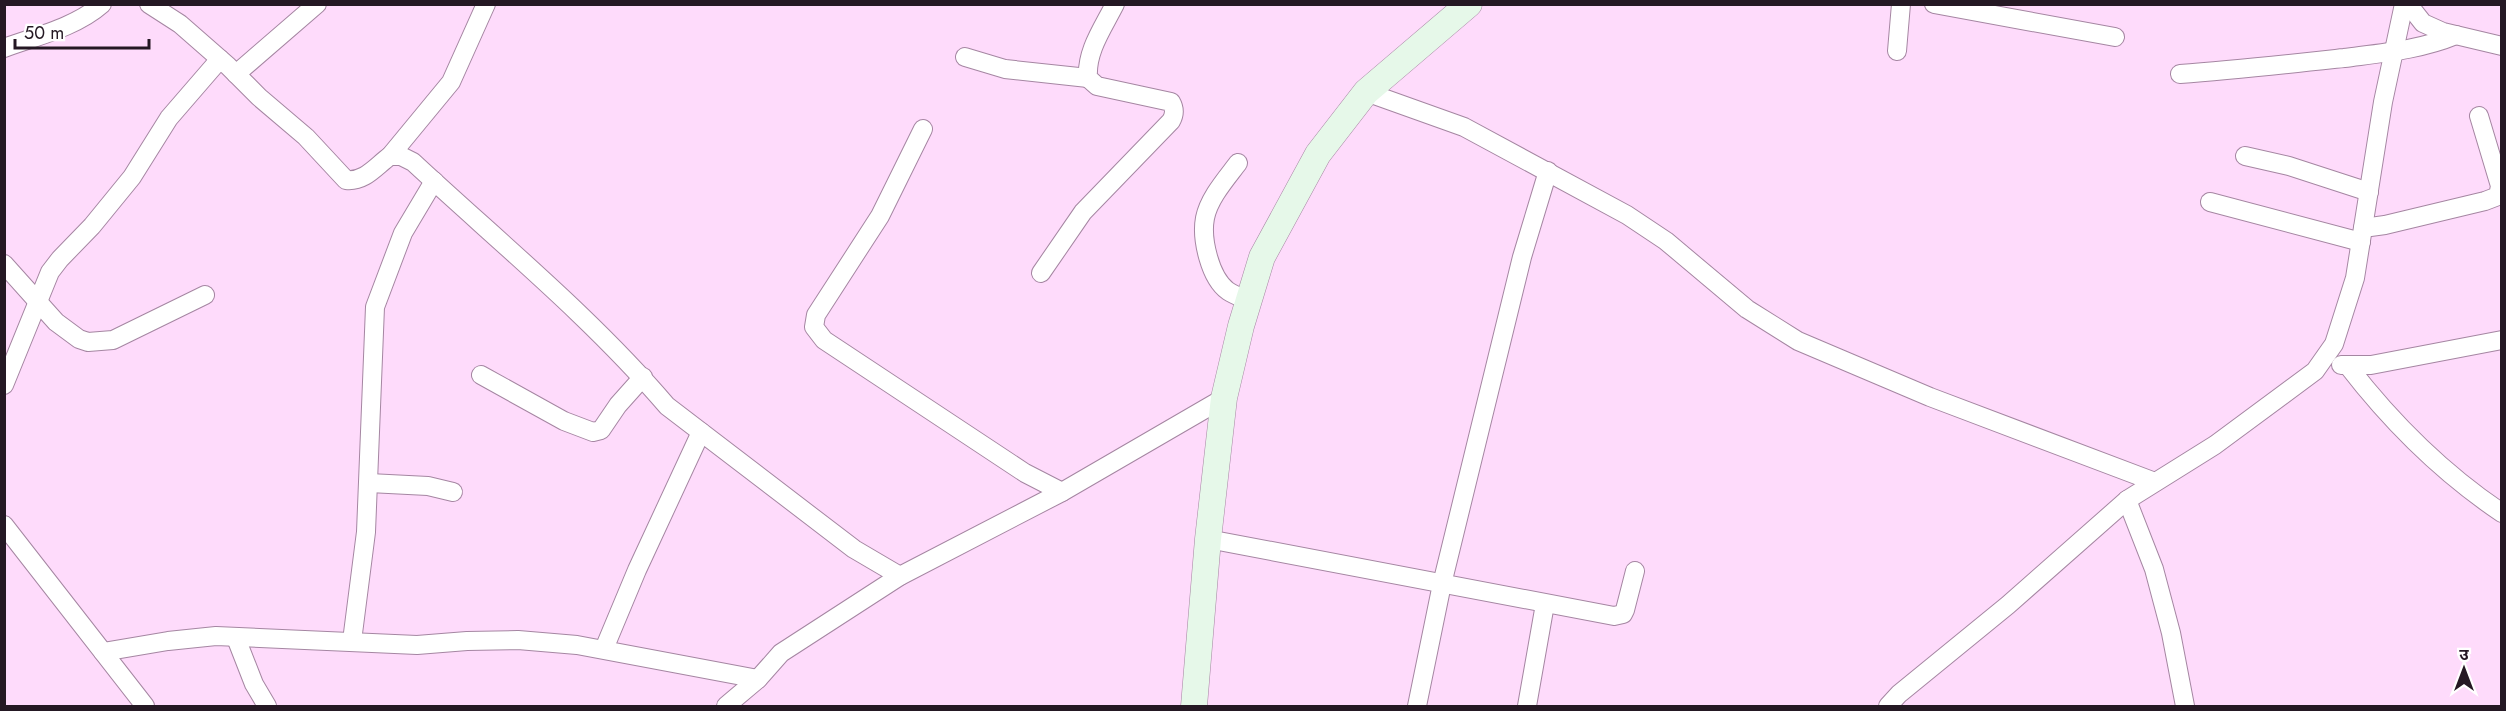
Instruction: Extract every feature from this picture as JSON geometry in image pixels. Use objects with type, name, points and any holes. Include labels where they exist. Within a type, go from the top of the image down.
[{"type":"main road","points":[[1194,706],[1208,539],[1224,398],[1262,257],[1318,154],[1366,92],[1467,5]]},
{"type":"street","points":[[4,48],[63,26],[94,11],[102,4]]},
{"type":"street","points":[[149,4],[180,24],[220,59],[306,137],[346,180],[355,180],[369,173],[390,156],[451,82],[486,4]]},
{"type":"street","points":[[236,74],[316,4]]},
{"type":"street","points":[[1088,78],[1087,65],[1093,47],[1115,4]]},
{"type":"street","points":[[1897,51],[1901,4]]},
{"type":"street","points":[[1934,4],[2115,37]]},
{"type":"street","points":[[2406,4],[2423,23],[2456,35],[2502,46]]},
{"type":"street","points":[[1888,706],[1899,694],[2008,605],[2127,500],[2215,445],[2315,371],[2334,344],[2355,278],[2383,102],[2406,4]]},
{"type":"street","points":[[2423,23],[2424,4]]},
{"type":"street","points":[[2180,74],[2284,65],[2394,51],[2433,44],[2456,35]]},
{"type":"street","points":[[965,57],[1005,69],[1088,78],[1097,86],[1171,102],[1174,107],[1172,121],[1083,212],[1041,273]]},
{"type":"street","points":[[4,385],[50,272],[132,177],[169,118],[220,59]]},
{"type":"street","points":[[1366,92],[1464,127],[1637,221],[1666,241],[1747,309],[1798,341],[1930,397],[2155,482]]},
{"type":"street","points":[[2210,202],[2362,235],[2385,225],[2486,201],[2498,196],[2500,186],[2479,116]]},
{"type":"street","points":[[923,129],[880,216],[816,315],[814,327],[819,336],[855,361],[1024,473],[1062,492]]},
{"type":"street","points":[[390,156],[401,156],[413,162],[643,377],[667,406],[854,549],[900,576]]},
{"type":"street","points":[[2245,156],[2289,166],[2369,192]]},
{"type":"street","points":[[1238,163],[1216,194],[1205,218],[1205,240],[1218,278],[1227,290],[1249,301]]},
{"type":"street","points":[[1417,706],[1442,584],[1522,257],[1548,171]]},
{"type":"street","points":[[352,641],[366,532],[375,307],[403,233],[434,181]]},
{"type":"street","points":[[4,264],[56,322],[79,339],[100,342],[113,340],[205,295]]},
{"type":"street","points":[[2321,361],[2348,366],[2371,365],[2502,340]]},
{"type":"street","points":[[2348,366],[2388,416],[2439,467],[2498,508]]},
{"type":"street","points":[[481,375],[564,421],[594,432],[601,430],[618,405],[643,377]]},
{"type":"street","points":[[726,706],[758,679],[781,653],[900,576],[1062,492],[1224,398]]},
{"type":"street","points":[[604,649],[637,570],[701,432]]},
{"type":"street","points":[[369,483],[428,486],[453,492]]},
{"type":"street","points":[[2127,500],[2154,569],[2171,633],[2185,706]]},
{"type":"street","points":[[4,525],[145,706]]},
{"type":"street","points":[[1208,539],[1545,604],[1619,616],[1625,610],[1635,571]]},
{"type":"street","points":[[1527,706],[1545,604]]},
{"type":"street","points":[[103,652],[188,638],[352,641],[417,645],[518,640],[604,649],[758,679]]},
{"type":"street","points":[[236,638],[254,684],[267,706]]}]
